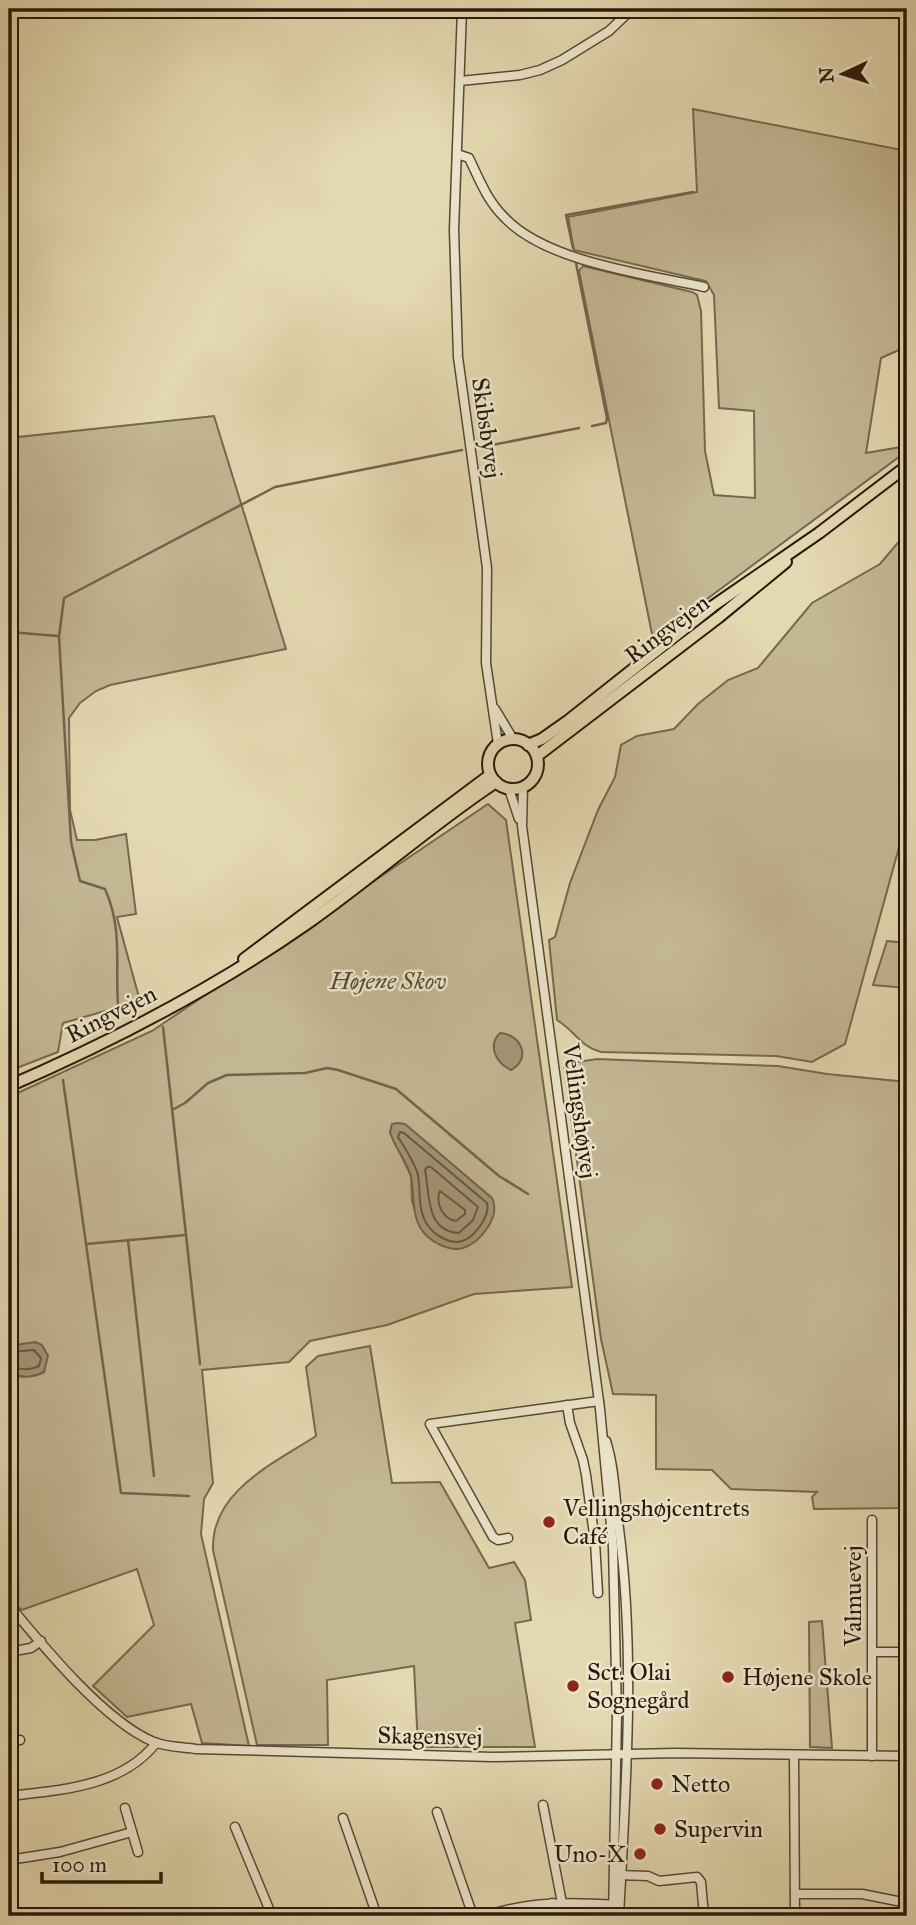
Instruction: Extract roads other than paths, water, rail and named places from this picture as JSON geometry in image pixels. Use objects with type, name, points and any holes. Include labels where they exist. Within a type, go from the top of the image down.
[{"type":"main road","name":"Ringvejen","points":[[537,757],[564,733],[719,617],[820,533],[907,466]]},
{"type":"main road","name":"Ringvejen","points":[[528,745],[542,739],[569,720],[713,606],[820,533]]},
{"type":"main road","points":[[513,739],[528,745],[537,757],[535,777],[523,787],[509,789],[493,779],[489,758],[498,744],[513,739]]},
{"type":"main road","name":"Ringvejen","points":[[9,1086],[69,1060],[153,1017],[253,960],[338,902],[493,779]]},
{"type":"street","name":"Skibsbyvej","points":[[462,9],[454,284],[458,357],[486,568],[488,599],[485,648],[498,744]]},
{"type":"street","points":[[460,81],[520,75],[540,70],[562,60],[609,31],[632,9]]},
{"type":"street","points":[[457,154],[469,158],[486,195],[503,217],[538,243],[601,263],[704,287]]},
{"type":"street","name":"Skibsbyvej","points":[[494,707],[513,739]]},
{"type":"street","name":"Vellingshøjvej","points":[[523,787],[522,826],[603,1434],[615,1594],[616,1905],[619,1916]]},
{"type":"street","name":"Vellingshøjvej","points":[[509,789],[522,826]]},
{"type":"street","points":[[508,1538],[498,1540],[493,1537],[430,1423],[599,1401]]},
{"type":"street","points":[[567,1405],[586,1475],[595,1542],[598,1593]]},
{"type":"street","name":"Vellingshøjvej","points":[[603,1434],[609,1449],[622,1547],[626,1612],[625,1834],[617,1875]]},
{"type":"street","name":"Valmuevej","points":[[872,1520],[872,1756]]},
{"type":"street","name":"Skagensvej","points":[[9,1605],[114,1717],[156,1743],[196,1749],[268,1752],[493,1757],[675,1753],[907,1756]]},
{"type":"street","points":[[9,1652],[31,1648],[41,1641]]},
{"type":"street","points":[[873,1652],[907,1652]]},
{"type":"street","points":[[9,1742],[20,1740]]},
{"type":"street","points":[[9,1796],[85,1786],[136,1763],[156,1743]]},
{"type":"street","points":[[794,1756],[795,1916]]},
{"type":"street","points":[[543,1804],[562,1903]]},
{"type":"street","points":[[125,1808],[138,1852]]},
{"type":"street","points":[[437,1812],[473,1916]]},
{"type":"street","points":[[343,1818],[377,1916]]},
{"type":"street","points":[[235,1827],[272,1916]]},
{"type":"street","points":[[9,1860],[60,1852],[132,1832]]},
{"type":"street","points":[[617,1875],[648,1876],[659,1881],[697,1877],[701,1882],[704,1916]]},
{"type":"street","points":[[794,1894],[862,1894],[907,1903]]},
{"type":"street","points":[[552,1903],[553,1916]]},
{"type":"street","points":[[485,1916],[528,1905],[616,1905]]},
{"type":"street","name":"Vellingshøjvej","points":[[612,1916],[616,1905]]},
{"type":"water","points":[[500,1033],[514,1038],[521,1048],[521,1060],[511,1070],[501,1063],[495,1054],[494,1043]]},
{"type":"water","points":[[392,1124],[405,1124],[492,1198],[492,1220],[470,1245],[459,1249],[449,1248],[435,1242],[422,1231],[414,1208],[411,1176],[390,1132]]},
{"type":"water","points":[[35,1342],[42,1345],[48,1356],[44,1372],[26,1377],[9,1373],[9,1346]]},
{"type":"waterway","points":[[573,248],[566,215],[693,192]]},
{"type":"waterway","points":[[576,263],[607,418],[606,423],[592,426]]},
{"type":"waterway","points":[[487,446],[579,428]]},
{"type":"waterway","points":[[149,994],[122,1007],[118,1005],[117,946],[111,904],[105,889],[80,881],[71,842],[59,637],[64,598],[275,487],[462,450]]},
{"type":"waterway","points":[[9,632],[58,636]]},
{"type":"waterway","points":[[86,1244],[186,1235],[163,1027]]},
{"type":"waterway","points":[[174,1109],[208,1083],[227,1075],[305,1073],[327,1068],[338,1070],[396,1089],[499,1176],[528,1194]]},
{"type":"waterway","points":[[63,1080],[121,1493],[189,1496]]},
{"type":"waterway","points":[[186,1235],[200,1364]]},
{"type":"waterway","points":[[128,1240],[154,1476]]},
{"type":"place","name":"Vellingshøjcentrets Café","points":[[549,1522]]},
{"type":"place","name":"Højene Skole","points":[[728,1677]]},
{"type":"place","name":"Sct. Olai Sognegård","points":[[573,1686]]},
{"type":"place","name":"Netto","points":[[657,1784]]},
{"type":"place","name":"Supervin","points":[[660,1829]]},
{"type":"place","name":"Uno-X","points":[[640,1854]]},
{"type":"park label","name":"Højene Skov","points":[[388,981]]}]
